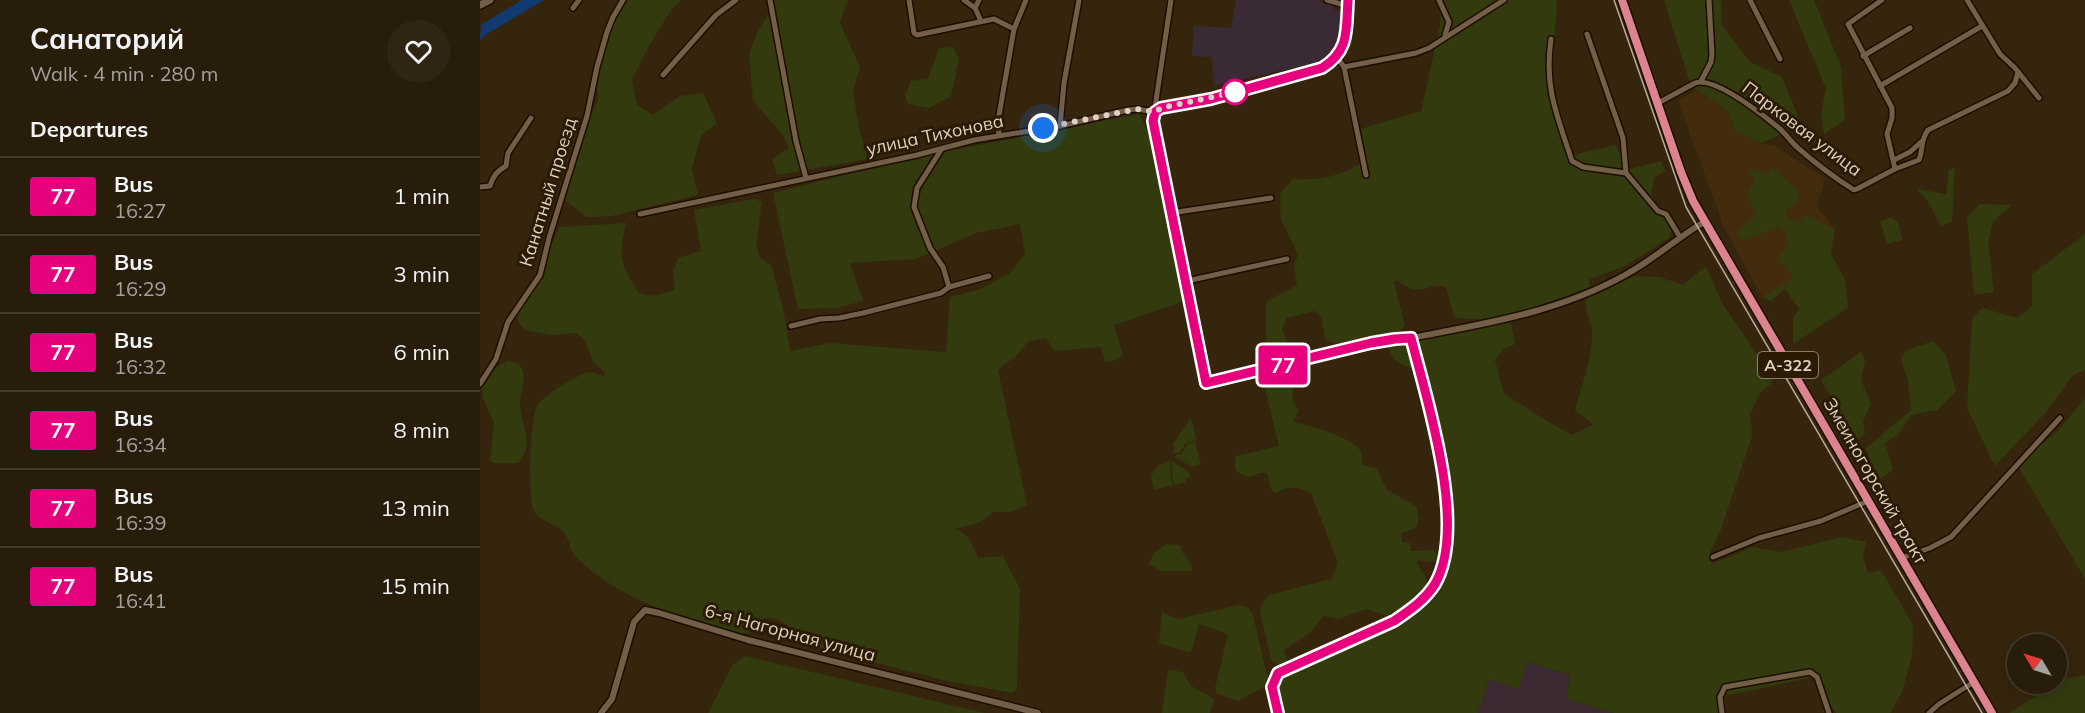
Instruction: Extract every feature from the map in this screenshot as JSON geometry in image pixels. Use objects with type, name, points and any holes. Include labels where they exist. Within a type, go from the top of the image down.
[{"type":"highway","name":"Змеиногорский тракт","points":[[1622,0],[1693,201],[1992,713]]},
{"type":"main road","points":[[480,5],[490,0]]},
{"type":"street","points":[[573,8],[579,0]]},
{"type":"street","name":"Канатный проезд","points":[[480,384],[495,359],[508,322],[540,275],[587,116],[609,24],[623,0]]},
{"type":"street","points":[[663,75],[716,15],[736,0]]},
{"type":"street","points":[[770,0],[796,141],[806,178]]},
{"type":"street","points":[[909,0],[914,33],[917,35],[981,21],[999,20],[1014,29]]},
{"type":"street","points":[[964,0],[975,9],[981,21]]},
{"type":"street","points":[[975,9],[980,0]]},
{"type":"street","points":[[999,135],[998,121],[1014,29],[1026,0]]},
{"type":"street","points":[[1060,126],[1064,83],[1079,0]]},
{"type":"street","points":[[1171,0],[1153,121],[1206,383],[1371,343],[1411,338],[1503,320],[1575,298],[1624,276],[1704,222]]},
{"type":"street","points":[[1327,0],[1348,3],[1345,40],[1337,57],[1344,67],[1366,175]]},
{"type":"street","points":[[1439,0],[1449,22],[1442,39]]},
{"type":"street","points":[[1344,67],[1416,53],[1429,48],[1504,0]]},
{"type":"street","points":[[1658,103],[1701,81],[1708,69],[1712,54],[1709,0]]},
{"type":"street","points":[[1750,0],[1780,59]]},
{"type":"street","points":[[1882,0],[1848,24],[1893,113],[1887,134],[1895,169]]},
{"type":"street","points":[[1966,0],[2000,54],[2039,98]]},
{"type":"street","points":[[1880,86],[1982,26]]},
{"type":"street","points":[[1863,56],[1910,28]]},
{"type":"street","points":[[1587,34],[1623,138],[1626,173],[1658,211],[1666,214],[1680,237]]},
{"type":"street","points":[[1551,39],[1547,64],[1551,98],[1572,161],[1583,167],[1626,173]]},
{"type":"street","name":"улица Тихонова","points":[[640,214],[941,150],[999,135],[1060,126],[1137,109],[1155,112],[1161,108],[1211,99],[1322,68],[1337,57]]},
{"type":"street","name":"Парковая улица","points":[[1701,81],[1710,82],[1731,93],[1780,129],[1805,154],[1854,190],[1895,169],[1919,160],[1922,153],[1921,142],[1928,130],[2008,91],[2015,83],[2018,72]]},
{"type":"street","points":[[480,187],[490,186],[493,178],[506,166],[508,153],[531,118]]},
{"type":"street","points":[[1894,160],[1910,153],[1921,142]]},
{"type":"street","points":[[941,150],[917,188],[914,207],[930,248],[943,267],[949,287]]},
{"type":"street","points":[[1172,213],[1271,198]]},
{"type":"street","points":[[1187,281],[1287,259]]},
{"type":"street","points":[[791,326],[863,313],[941,292],[949,287],[989,276]]},
{"type":"street","points":[[1278,713],[1272,687],[1278,673],[1394,621],[1427,595],[1441,570],[1446,544],[1445,485],[1411,338]]},
{"type":"street","points":[[1901,558],[1930,548],[1951,537],[2060,418]]},
{"type":"street","points":[[1713,557],[1759,538],[1821,521],[1868,501]]},
{"type":"street","name":"6-я Нагорная улица","points":[[602,713],[612,699],[634,622],[645,610],[748,640],[1038,713]]},
{"type":"street","points":[[1722,713],[1720,697],[1725,687],[1810,672],[1817,677],[1829,713]]},
{"type":"street","points":[[1929,713],[1974,682]]},
{"type":"shaded area","points":[[1236,0],[1319,0],[1333,5],[1334,10],[1343,12],[1341,37],[1336,51],[1321,61],[1214,86],[1212,57],[1192,56],[1194,26],[1231,28]]},
{"type":"shaded area","points":[[1697,90],[1727,110],[1735,131],[1760,143],[1775,146],[1825,179],[1817,207],[1835,229],[1794,278],[1762,297],[1723,225],[1678,100]]},
{"type":"shaded area","points":[[1527,662],[1570,675],[1566,699],[1613,713],[1478,713],[1489,679]]},
{"type":"green space","points":[[625,0],[682,0],[671,10],[632,80],[637,105],[653,115],[680,96],[703,93],[717,123],[701,136],[692,168],[698,195],[612,216],[587,217],[566,201],[567,191],[589,118],[598,101],[597,85],[611,24]]},
{"type":"green space","points":[[771,0],[849,0],[840,23],[860,67],[853,91],[859,129],[868,159],[777,175],[772,159],[789,148],[782,134],[753,101],[749,54],[757,33],[769,14]]},
{"type":"green space","points":[[1441,0],[1556,0],[1553,88],[1574,155],[1615,145],[1630,169],[1661,161],[1665,171],[1654,178],[1651,195],[1672,230],[1669,238],[1627,265],[1590,279],[1589,288],[1540,306],[1487,318],[1454,317],[1446,287],[1412,289],[1397,280],[1394,282],[1405,326],[1400,331],[1337,344],[1325,340],[1322,319],[1315,311],[1287,318],[1282,329],[1290,352],[1266,361],[1266,302],[1297,285],[1294,266],[1298,254],[1281,220],[1280,194],[1293,179],[1332,176],[1351,169],[1359,163],[1366,157],[1361,129],[1421,111],[1440,26]]},
{"type":"green space","points":[[1664,0],[1721,0],[1722,25],[1750,62],[1782,77],[1802,126],[1760,143],[1735,131],[1727,110],[1691,86]]},
{"type":"green space","points":[[1789,0],[1814,0],[1841,67],[1845,120],[1824,134],[1821,114],[1826,89]]},
{"type":"green space","points":[[953,47],[959,59],[951,96],[929,108],[908,104],[905,95],[911,81],[928,79],[939,48]]},
{"type":"green space","points":[[1139,114],[1152,139],[1182,302],[1114,325],[1123,355],[1115,360],[1105,362],[1101,347],[1054,351],[1046,338],[1029,341],[1016,356],[998,370],[1027,505],[1012,512],[992,512],[975,524],[955,528],[969,538],[978,558],[1003,556],[1020,589],[1017,689],[1013,693],[947,681],[794,642],[789,637],[786,624],[777,619],[764,618],[753,632],[745,634],[655,607],[614,586],[595,573],[574,555],[562,530],[535,513],[531,494],[530,460],[537,406],[553,391],[578,376],[594,372],[603,376],[605,372],[593,362],[586,343],[577,333],[552,335],[530,331],[522,327],[517,319],[518,309],[535,282],[559,227],[626,223],[622,244],[624,267],[639,293],[653,296],[675,290],[673,271],[678,258],[701,251],[694,210],[754,199],[762,202],[756,246],[760,258],[771,265],[784,313],[790,351],[830,343],[946,352],[950,297],[981,289],[1010,273],[1025,254],[1020,224],[976,233],[916,259],[850,263],[863,301],[837,308],[798,309],[773,193],[912,158]]},
{"type":"green space","points":[[1771,166],[1800,192],[1795,205],[1785,209],[1787,218],[1802,222],[1804,215],[1835,229],[1831,254],[1845,280],[1848,308],[1793,344],[1793,318],[1799,309],[1785,289],[1771,301],[1762,297],[1793,278],[1784,263],[1781,266],[1778,256],[1788,244],[1785,232],[1778,227],[1742,241],[1737,234],[1756,215],[1747,194],[1755,178],[1746,169],[1769,173]]},
{"type":"green space","points":[[1955,168],[1952,222],[1941,226],[1929,203],[1917,189],[1946,194],[1949,170]]},
{"type":"green space","points":[[1980,204],[2012,205],[1993,221],[1988,241],[1994,292],[1974,295],[1967,217]]},
{"type":"green space","points":[[1891,217],[1898,222],[1902,240],[1887,244],[1880,221]]},
{"type":"green space","points":[[2085,234],[2085,370],[2073,375],[2046,412],[1995,466],[1967,408],[1972,319],[1982,308],[2018,318],[2032,306],[2032,274]]},
{"type":"green space","points":[[1706,266],[1723,305],[1773,377],[1771,384],[1760,393],[1750,414],[1752,436],[1720,532],[1710,553],[1712,563],[1751,547],[1781,552],[1842,537],[1866,542],[1863,557],[1868,573],[1881,570],[1913,625],[1912,656],[1902,692],[1890,713],[1836,713],[1813,677],[1725,696],[1726,713],[1613,713],[1566,699],[1570,675],[1527,662],[1518,689],[1489,679],[1478,713],[1284,713],[1277,688],[1277,679],[1395,627],[1435,598],[1448,573],[1450,505],[1445,461],[1415,341],[1511,322],[1515,344],[1504,349],[1495,360],[1504,394],[1572,435],[1594,424],[1575,411],[1589,361],[1592,341],[1585,298],[1634,276],[1660,277],[1683,285]]},
{"type":"green space","points":[[1933,341],[1946,355],[1956,391],[1937,410],[1911,415],[1898,435],[1885,443],[1893,470],[1877,481],[1865,458],[1869,455],[1865,449],[1911,410],[1908,380],[1901,360],[1905,351]]},
{"type":"green space","points":[[1405,343],[1414,369],[1400,363],[1392,355],[1388,345]]},
{"type":"green space","points":[[1861,352],[1865,360],[1861,380],[1871,404],[1863,421],[1865,434],[1856,441],[1821,380]]},
{"type":"green space","points":[[508,361],[517,364],[523,371],[524,380],[520,404],[526,435],[526,450],[518,463],[493,463],[490,460],[494,423],[483,398],[482,387],[495,368]]},
{"type":"green space","points":[[1316,363],[1284,380],[1293,385],[1293,402],[1299,410],[1293,422],[1329,432],[1355,445],[1361,452],[1363,465],[1376,468],[1387,490],[1416,506],[1419,518],[1416,528],[1401,533],[1402,542],[1410,543],[1411,551],[1434,550],[1438,556],[1436,561],[1417,560],[1426,577],[1427,587],[1409,605],[1387,616],[1366,609],[1339,619],[1324,616],[1310,633],[1284,650],[1288,663],[1282,667],[1271,660],[1260,612],[1261,605],[1269,595],[1331,579],[1338,563],[1311,493],[1293,488],[1275,493],[1271,489],[1267,473],[1259,473],[1250,477],[1236,471],[1236,456],[1279,446],[1262,376]]},
{"type":"green space","points":[[2085,398],[2085,579],[2019,468],[2036,449],[2057,432]]},
{"type":"green space","points":[[1191,417],[1196,440],[1186,443],[1179,453],[1172,454],[1173,444]]},
{"type":"green space","points":[[1195,442],[1201,464],[1192,467],[1173,456],[1181,454],[1188,443]]},
{"type":"green space","points":[[1169,460],[1174,485],[1154,490],[1151,476],[1158,465]]},
{"type":"green space","points":[[1170,460],[1189,472],[1190,477],[1185,479],[1186,482],[1175,485]]},
{"type":"green space","points":[[1166,544],[1180,545],[1193,571],[1162,571],[1149,565],[1153,554]]},
{"type":"green space","points":[[1239,605],[1248,607],[1253,615],[1268,680],[1266,686],[1238,701],[1217,694],[1215,688],[1228,634],[1199,624],[1192,650],[1188,652],[1159,643],[1162,612],[1178,619]]},
{"type":"green space","points":[[745,656],[985,713],[708,713],[733,664]]},
{"type":"green space","points":[[1168,670],[1183,672],[1191,686],[1214,699],[1210,713],[1162,713]]},
{"type":"green space","points":[[2085,675],[2085,713],[2009,713],[2039,694],[2067,694],[2067,678]]},
{"type":"water","points":[[522,0],[544,0],[480,40],[481,25]]},
{"type":"tram line","points":[[1614,0],[1686,207],[1982,713]]},
{"type":"bus line","name":"77","points":[[1278,713],[1272,687],[1278,673],[1394,621],[1427,595],[1441,570],[1446,544],[1446,493],[1443,469],[1411,338],[1371,343],[1206,383],[1153,116],[1161,108],[1211,99],[1322,68],[1337,57],[1343,47],[1348,0]]},
{"type":"route","points":[[1043,128],[1128,110],[1144,109],[1155,112],[1161,108],[1235,92]]}]
